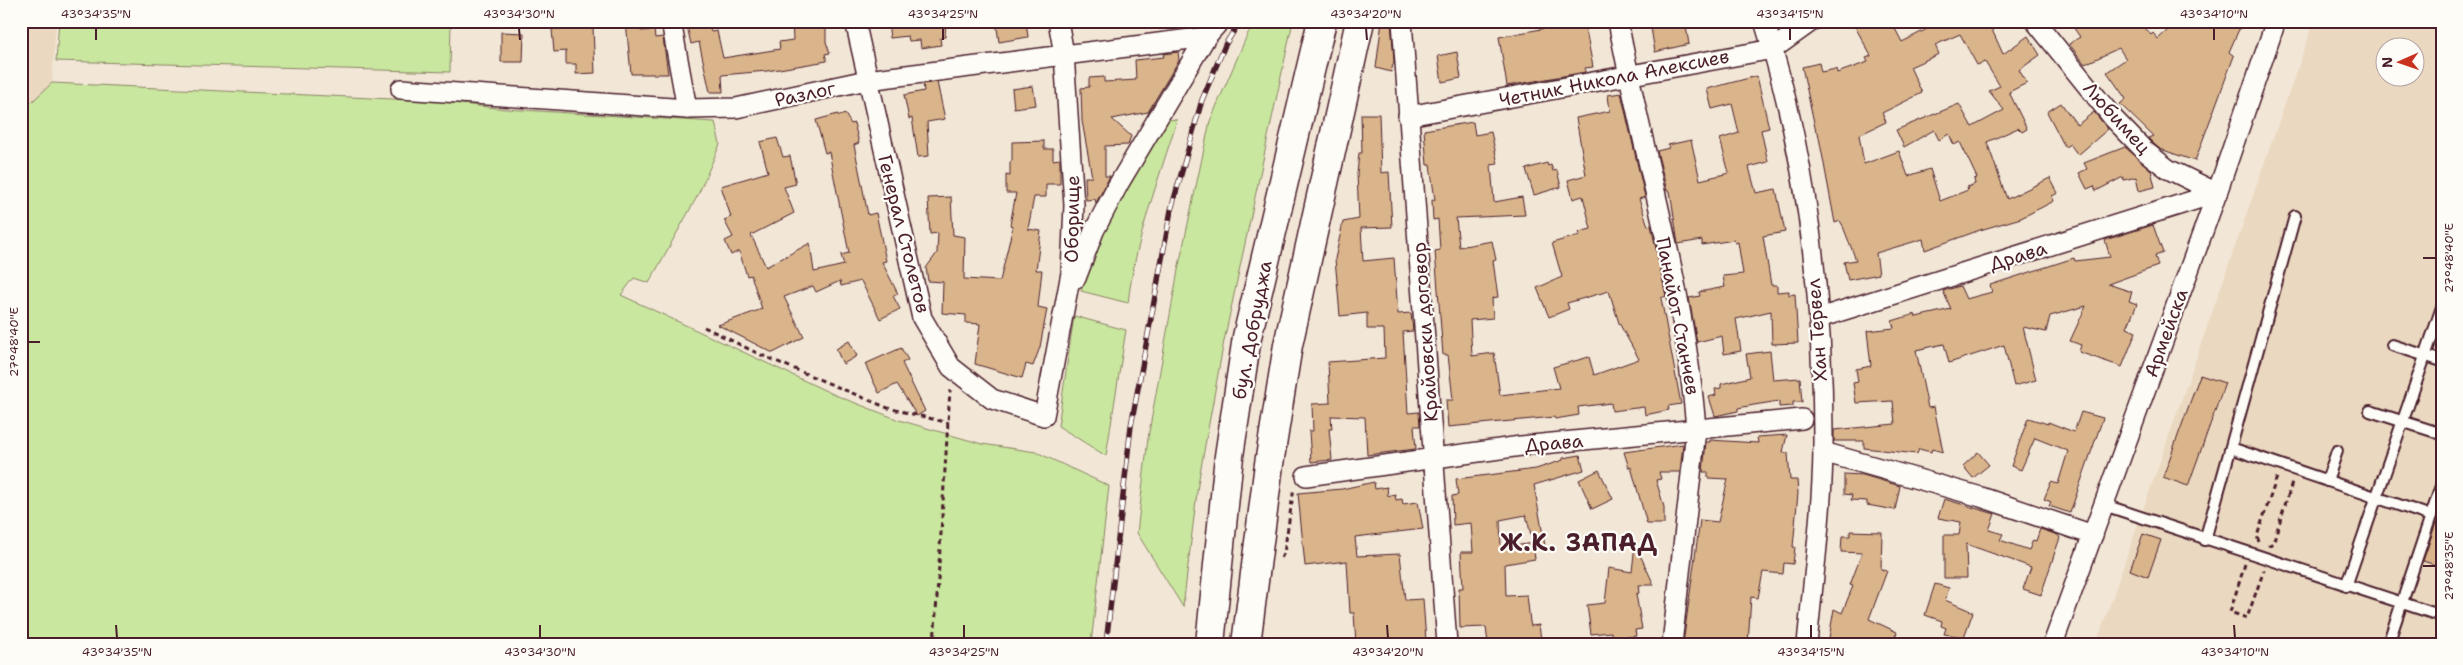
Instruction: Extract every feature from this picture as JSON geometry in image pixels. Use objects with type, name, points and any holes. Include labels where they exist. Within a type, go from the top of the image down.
[{"type":"main road","name":"бул. Добруджа","points":[[1210,644],[1228,456],[1247,337],[1322,21]]},
{"type":"main road","name":"бул. Добруджа","points":[[1246,644],[1269,464],[1288,345],[1360,21]]},
{"type":"street","points":[[671,21],[687,109]]},
{"type":"street","name":"Генерал Столетов","points":[[855,21],[922,318],[951,367],[992,399],[1044,416]]},
{"type":"street","name":"Оборище","points":[[1044,416],[1071,273],[1074,205],[1064,54],[1058,21]]},
{"type":"street","points":[[1065,308],[1094,231],[1106,208],[1206,37],[1220,21]]},
{"type":"street","name":"Крайовски договор","points":[[1402,21],[1408,116],[1412,138],[1447,644]]},
{"type":"street","name":"Панайот Станчев","points":[[1618,21],[1628,77],[1688,348],[1696,430],[1672,644]]},
{"type":"street","name":"Хан Тервел","points":[[1764,21],[1773,49],[1801,172],[1819,318],[1822,452],[1806,644]]},
{"type":"street","name":"Четник Никола Алексиев","points":[[1408,116],[1773,49],[1812,21]]},
{"type":"street","name":"Любимец","points":[[2035,21],[2114,119],[2146,152],[2168,169],[2217,193]]},
{"type":"street","name":"Армейска","points":[[2053,644],[2217,193],[2276,21]]},
{"type":"street","name":"Разлог","points":[[401,88],[687,109],[736,108],[867,80],[1206,37]]},
{"type":"street","name":"Драва","points":[[1819,318],[2217,193]]},
{"type":"street","name":"Драва","points":[[1306,476],[1433,460],[1521,446],[1802,420]]},
{"type":"street","points":[[1822,452],[1981,498],[2093,535]]},
{"type":"lane","points":[[2205,540],[2295,216]]},
{"type":"lane","points":[[2346,586],[2442,307]]},
{"type":"lane","points":[[2392,345],[2442,361]]},
{"type":"lane","points":[[2370,411],[2442,434]]},
{"type":"lane","points":[[2231,448],[2430,516]]},
{"type":"lane","points":[[2327,480],[2337,451]]},
{"type":"lane","points":[[2388,644],[2442,483]]},
{"type":"lane","points":[[2104,505],[2205,540],[2442,616]]},
{"type":"path","points":[[704,327],[762,355],[888,408],[949,423]]},
{"type":"path","points":[[934,644],[951,367]]},
{"type":"shaded area","points":[[21,21],[56,21],[52,83],[21,112]]},
{"type":"shaded area","points":[[2314,21],[2442,21],[2442,644],[2096,644]]},
{"type":"green space","points":[[59,21],[451,21],[450,72],[56,61]]},
{"type":"green space","points":[[1260,21],[1293,21],[1224,341],[1198,484],[1183,607],[1137,533],[1148,438],[1178,270],[1210,121],[1248,33]]},
{"type":"green space","points":[[52,83],[435,101],[506,109],[715,122],[720,144],[698,195],[649,283],[634,278],[621,295],[835,395],[899,420],[982,444],[1036,452],[1109,486],[1091,644],[21,644],[21,112]]},
{"type":"green space","points":[[1166,119],[1177,120],[1142,233],[1131,280],[1128,303],[1081,291],[1107,225],[1124,190]]},
{"type":"green space","points":[[1074,316],[1126,330],[1106,456],[1058,426]]},
{"type":"building","points":[[626,21],[640,21],[641,31],[654,30],[655,38],[663,37],[668,74],[631,74]]},
{"type":"building","points":[[695,21],[708,21],[711,32],[717,31],[723,58],[780,49],[779,42],[793,40],[792,22],[826,21],[826,42],[830,53],[825,54],[827,61],[767,71],[722,75],[723,92],[710,92],[699,42],[691,44],[687,26],[695,24]]},
{"type":"building","points":[[901,21],[946,21],[945,37],[940,38],[941,45],[921,48],[920,40],[909,41],[908,36],[890,38],[888,23]]},
{"type":"building","points":[[996,21],[1026,21],[1028,37],[999,42]]},
{"type":"building","points":[[1382,21],[1391,21],[1394,61],[1391,72],[1376,68]]},
{"type":"building","points":[[1660,21],[1685,21],[1689,44],[1655,52],[1651,28],[1660,26]]},
{"type":"building","points":[[1852,21],[1891,21],[1902,42],[1927,29],[1926,27],[1936,21],[1988,21],[2003,54],[2028,36],[2040,55],[2019,70],[2027,83],[2009,92],[2027,129],[2022,132],[2018,128],[1987,142],[2007,199],[2050,178],[2058,193],[2052,196],[2054,201],[2021,218],[1980,230],[1925,250],[1923,239],[1876,253],[1879,274],[1848,280],[1844,262],[1856,260],[1842,224],[1840,221],[1835,223],[1818,132],[1816,132],[1802,67],[1819,63],[1821,72],[1836,69],[1837,73],[1868,62],[1866,58],[1871,56]],"holes":[[[1960,34],[1977,65],[1985,62],[2000,86],[1989,91],[2004,110],[1972,127],[1959,104],[1896,130],[1904,147],[1934,130],[1939,140],[1949,134],[1954,145],[1960,142],[1977,178],[1974,179],[1975,184],[1967,187],[1968,190],[1940,201],[1930,169],[1908,176],[1899,151],[1864,164],[1859,135],[1886,122],[1882,113],[1922,93],[1910,67],[1939,54],[1935,45]]]},
{"type":"building","points":[[2069,21],[2132,21],[2135,26],[2140,22],[2151,35],[2153,33],[2158,39],[2178,21],[2233,21],[2240,27],[2229,52],[2234,56],[2195,161],[2160,149],[2148,138],[2153,136],[2120,104],[2126,99],[2107,72],[2126,59],[2119,48],[2085,64],[2069,44],[2080,37]]},
{"type":"building","points":[[1578,22],[1579,26],[1585,25],[1593,67],[1585,68],[1585,72],[1507,86],[1499,37]]},
{"type":"building","points":[[593,28],[595,73],[576,74],[576,64],[566,64],[566,51],[554,52],[552,29]]},
{"type":"building","points":[[501,32],[524,33],[523,62],[501,62]]},
{"type":"building","points":[[1178,52],[1179,60],[1148,112],[1112,119],[1131,136],[1128,145],[1105,146],[1105,176],[1110,176],[1096,203],[1095,199],[1086,200],[1085,177],[1092,177],[1082,121],[1081,88],[1089,87],[1089,78],[1104,77],[1104,82],[1136,80],[1135,60],[1164,57],[1163,54]]},
{"type":"building","points":[[1457,52],[1461,78],[1442,82],[1438,56]]},
{"type":"building","points":[[1757,76],[1769,128],[1761,130],[1768,162],[1749,167],[1756,193],[1776,189],[1785,232],[1763,236],[1771,285],[1777,285],[1777,292],[1789,291],[1789,295],[1795,294],[1798,343],[1772,344],[1771,311],[1736,319],[1741,351],[1724,354],[1722,336],[1697,342],[1689,298],[1700,296],[1699,292],[1725,287],[1723,276],[1743,274],[1738,242],[1735,243],[1734,240],[1702,245],[1702,240],[1678,244],[1670,191],[1667,191],[1657,151],[1669,148],[1668,145],[1691,140],[1700,180],[1729,173],[1720,139],[1739,133],[1732,104],[1712,109],[1707,89]]},
{"type":"building","points":[[937,82],[945,119],[927,122],[929,156],[918,157],[912,118],[909,119],[904,95],[924,91],[923,84]]},
{"type":"building","points":[[1033,86],[1036,105],[1014,108],[1012,89]]},
{"type":"building","points":[[1621,93],[1645,197],[1639,199],[1648,226],[1651,225],[1666,296],[1661,298],[1681,404],[1668,406],[1669,410],[1645,415],[1644,407],[1612,411],[1611,403],[1578,407],[1579,415],[1555,419],[1554,417],[1448,427],[1446,400],[1453,400],[1448,355],[1443,355],[1435,251],[1440,250],[1438,219],[1433,220],[1432,200],[1435,200],[1430,165],[1427,165],[1424,130],[1473,122],[1475,135],[1491,132],[1498,164],[1491,165],[1494,202],[1522,197],[1525,215],[1456,218],[1459,247],[1492,241],[1496,260],[1493,261],[1498,297],[1492,298],[1493,318],[1470,320],[1472,356],[1494,353],[1500,395],[1559,388],[1553,367],[1589,357],[1594,375],[1639,359],[1619,323],[1609,291],[1567,303],[1569,309],[1549,317],[1537,288],[1562,277],[1552,243],[1580,235],[1579,232],[1591,229],[1583,196],[1573,199],[1568,180],[1586,175],[1576,118],[1610,111],[1608,95]]},
{"type":"building","points":[[2061,103],[2077,125],[2094,112],[2108,129],[2078,155],[2070,144],[2065,147],[2047,112]]},
{"type":"building","points":[[838,114],[839,116],[845,114],[851,124],[854,123],[859,143],[854,145],[868,215],[876,213],[886,261],[882,262],[898,294],[893,296],[900,309],[880,319],[861,281],[841,286],[840,281],[816,292],[813,286],[784,297],[804,337],[773,353],[718,325],[762,309],[751,275],[747,276],[739,251],[731,255],[725,241],[733,237],[724,220],[731,217],[721,186],[768,172],[760,142],[777,138],[783,157],[790,156],[796,184],[784,187],[794,213],[751,235],[766,267],[810,243],[814,272],[844,265],[841,255],[849,253],[829,152],[825,153],[816,120]]},
{"type":"building","points":[[1361,114],[1379,114],[1381,173],[1389,172],[1392,227],[1361,228],[1363,261],[1394,258],[1398,314],[1411,313],[1413,331],[1403,332],[1408,413],[1419,412],[1420,426],[1414,426],[1416,449],[1367,455],[1365,417],[1331,416],[1332,429],[1329,429],[1332,460],[1311,462],[1309,431],[1313,431],[1312,404],[1330,403],[1328,362],[1385,358],[1384,329],[1367,329],[1367,313],[1340,316],[1335,259],[1343,222],[1359,219],[1357,174],[1359,153],[1362,153]]},
{"type":"building","points":[[1044,141],[1044,149],[1053,149],[1053,160],[1060,159],[1060,184],[1046,184],[1046,197],[1034,197],[1028,229],[1041,231],[1036,270],[1042,270],[1038,307],[1047,309],[1040,347],[1033,366],[1026,364],[1022,378],[975,364],[980,324],[966,323],[966,315],[942,313],[943,282],[928,281],[926,268],[937,253],[938,233],[930,234],[928,198],[951,197],[953,235],[965,237],[964,279],[1000,281],[1013,226],[1010,225],[1016,193],[1006,193],[1006,175],[1010,176],[1010,162],[1012,161],[1012,142]]},
{"type":"building","points":[[2125,147],[2151,170],[2155,187],[2139,191],[2136,177],[2124,180],[2123,177],[2096,191],[2094,186],[2087,189],[2079,173],[2087,169],[2084,163]]},
{"type":"building","points":[[1547,163],[1548,166],[1551,165],[1553,171],[1557,170],[1561,187],[1534,195],[1526,169]]},
{"type":"building","points":[[2153,225],[2163,253],[2155,256],[2158,266],[2108,284],[2132,292],[2129,301],[2137,304],[2127,328],[2136,332],[2122,367],[2079,352],[2081,345],[2070,341],[2086,306],[2050,316],[2046,332],[2023,327],[2036,380],[2014,386],[2004,345],[1949,363],[1944,344],[1916,350],[1928,408],[1934,407],[1943,452],[1932,449],[1931,452],[1919,449],[1917,454],[1864,448],[1864,441],[1834,441],[1834,430],[1895,424],[1893,401],[1856,403],[1853,383],[1858,382],[1856,369],[1871,366],[1867,331],[1894,328],[1892,321],[1915,314],[1916,317],[1951,309],[1943,291],[1960,286],[1966,299],[1992,292],[1990,285],[2074,258],[2075,261],[2110,257],[2105,240]]},
{"type":"building","points":[[849,341],[857,356],[843,364],[836,349]]},
{"type":"building","points":[[901,348],[908,360],[902,363],[925,411],[917,416],[897,384],[879,393],[865,364]]},
{"type":"building","points":[[1770,351],[1773,380],[1800,378],[1802,402],[1793,402],[1793,406],[1779,407],[1779,401],[1754,405],[1715,416],[1709,397],[1716,395],[1715,389],[1721,388],[1721,384],[1750,377],[1746,354]]},
{"type":"building","points":[[2200,375],[2225,383],[2188,486],[2163,477]]},
{"type":"building","points":[[2081,412],[2103,418],[2070,513],[2049,506],[2051,502],[2044,499],[2051,482],[2058,484],[2068,451],[2035,438],[2021,470],[2011,466],[2028,418],[2048,424],[2048,422],[2074,432]]},
{"type":"building","points":[[1787,435],[1783,452],[1788,453],[1790,480],[1797,480],[1798,493],[1793,564],[1784,563],[1783,574],[1763,572],[1758,598],[1751,597],[1748,644],[1683,644],[1700,520],[1718,522],[1728,479],[1708,478],[1708,472],[1703,472],[1706,442],[1710,442],[1710,440],[1758,443],[1757,437]]},
{"type":"building","points":[[1683,444],[1680,472],[1659,472],[1661,479],[1656,480],[1664,507],[1664,524],[1647,524],[1631,467],[1629,468],[1624,452]]},
{"type":"building","points":[[1978,452],[1989,465],[1973,478],[1963,466]]},
{"type":"building","points":[[1580,455],[1584,470],[1534,485],[1545,546],[1534,549],[1533,545],[1535,559],[1505,564],[1506,596],[1527,595],[1531,626],[1539,625],[1541,639],[1488,644],[1486,627],[1460,628],[1459,588],[1463,588],[1461,552],[1473,552],[1471,523],[1453,525],[1452,496],[1458,495],[1456,479],[1536,469],[1563,460],[1563,458]],"holes":[[[1526,515],[1533,543],[1501,548],[1500,520]]]},
{"type":"building","points":[[1599,470],[1613,499],[1592,509],[1579,480]]},
{"type":"building","points":[[1844,474],[1863,475],[1900,486],[1895,510],[1867,505],[1867,501],[1851,500],[1852,495],[1844,494]]},
{"type":"building","points":[[1374,482],[1375,489],[1387,487],[1388,496],[1395,494],[1396,500],[1402,499],[1403,504],[1418,502],[1423,529],[1355,537],[1357,556],[1400,554],[1405,600],[1423,599],[1426,641],[1420,641],[1420,644],[1356,644],[1354,613],[1350,613],[1347,561],[1305,566],[1298,493],[1342,489]]},
{"type":"building","points":[[1944,499],[1995,514],[1989,530],[2003,534],[2000,540],[2029,550],[2033,540],[2036,541],[2040,529],[2058,535],[2060,538],[2041,595],[2023,589],[2031,567],[1966,544],[1967,578],[1944,578],[1944,535],[1959,535],[1961,522],[1938,518]]},
{"type":"building","points":[[2442,505],[2442,567],[2423,561]]},
{"type":"building","points":[[1850,531],[1882,532],[1881,569],[1887,571],[1869,619],[1897,632],[1892,644],[1828,644],[1834,609],[1842,613],[1853,586],[1850,585],[1862,553],[1841,552],[1842,536],[1850,536]]},
{"type":"building","points":[[2143,534],[2161,540],[2148,577],[2130,570]]},
{"type":"building","points":[[1635,544],[1654,585],[1638,585],[1639,593],[1636,594],[1642,629],[1635,630],[1636,636],[1612,639],[1611,632],[1591,634],[1587,605],[1605,603],[1609,568],[1632,572]]},
{"type":"building","points":[[1935,584],[1949,588],[1945,600],[1973,612],[1964,637],[1944,634],[1946,628],[1941,626],[1942,621],[1925,615]]},
{"type":"railway","points":[[1106,644],[1131,426],[1171,210],[1202,100],[1225,45],[1240,21]]},
{"type":"district","name":"Ж.К. ЗАПАД","points":[[1579,543]]}]
